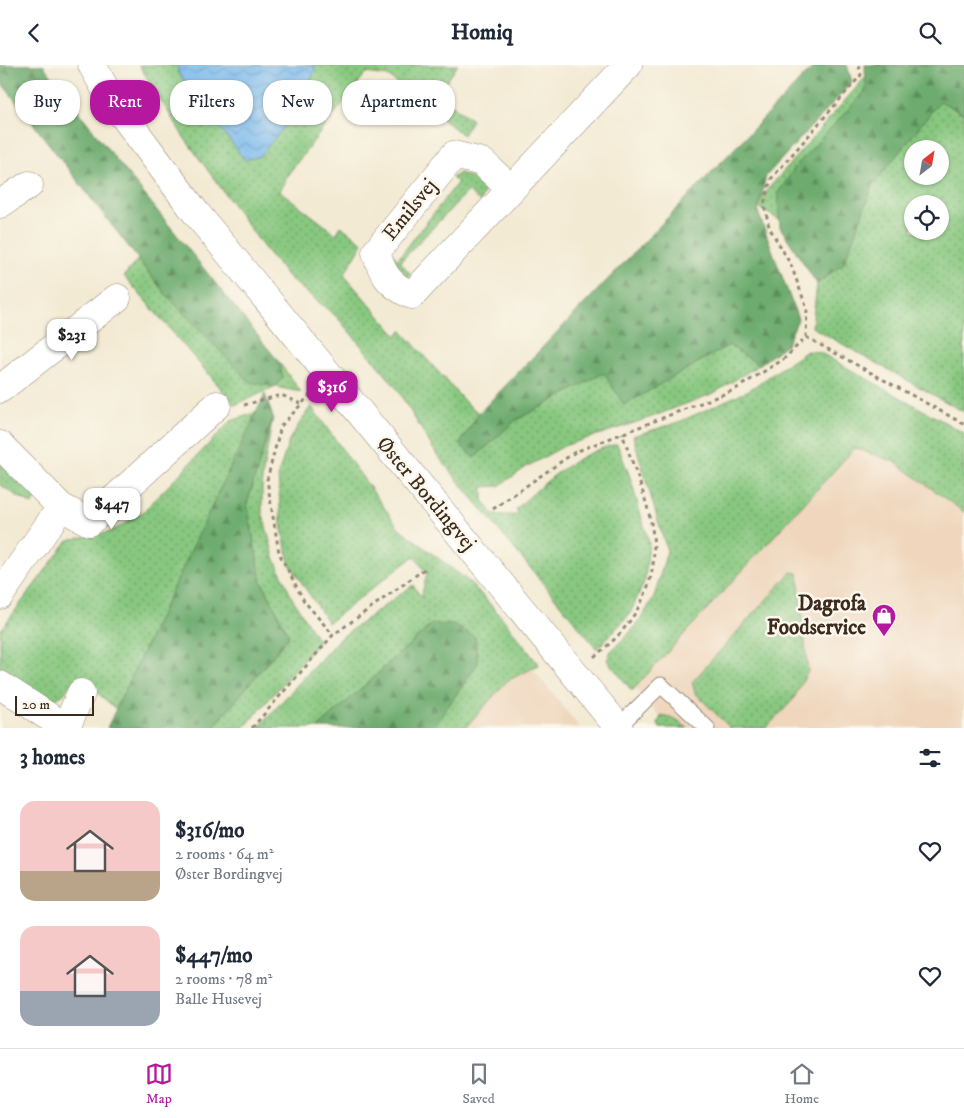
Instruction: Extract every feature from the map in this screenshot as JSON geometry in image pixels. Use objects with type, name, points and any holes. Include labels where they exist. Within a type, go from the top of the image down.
[{"type":"street","name":"Øster Bordingvej","points":[[92,65],[111,99],[196,213],[619,727]]},
{"type":"street","name":"Emilsvej","points":[[511,189],[482,162],[454,155],[376,252],[382,271],[400,290],[412,295],[628,65]]},
{"type":"street","points":[[0,204],[29,185]]},
{"type":"street","points":[[0,389],[117,298]]},
{"type":"street","points":[[0,445],[61,507],[89,522],[217,405]]},
{"type":"street","points":[[0,595],[61,507]]},
{"type":"street","points":[[0,685],[66,728],[81,693]]},
{"type":"lane","points":[[619,727],[661,685],[707,728]]},
{"type":"path","points":[[493,509],[575,452],[734,390],[784,359],[806,337],[807,309],[791,265],[769,227],[764,204],[770,179],[861,75],[859,65]]},
{"type":"path","points":[[806,337],[964,424]]},
{"type":"path","points":[[329,376],[281,426],[267,480],[279,553],[304,601],[333,635]]},
{"type":"path","points":[[217,405],[230,409],[280,395],[302,404]]},
{"type":"path","points":[[575,674],[621,633],[640,607],[651,579],[656,546],[650,513],[622,433]]},
{"type":"path","points":[[252,728],[333,635],[426,568]]},
{"type":"shaded area","points":[[857,429],[964,480],[964,728],[670,728],[632,685]]},
{"type":"shaded area","points":[[524,658],[580,728],[439,728]]},
{"type":"green space","points":[[0,65],[43,65],[55,80],[15,80],[15,100],[0,81]]},
{"type":"green space","points":[[139,65],[178,65],[178,73],[183,80],[170,80],[170,115],[160,99],[160,80],[148,80]]},
{"type":"green space","points":[[313,65],[458,65],[448,80],[393,80],[388,76],[366,73],[361,80],[342,80],[342,104],[332,117],[332,80],[307,80],[315,70]]},
{"type":"green space","points":[[815,65],[847,65],[852,82],[766,176],[758,212],[798,319],[787,344],[759,365],[729,345],[624,405],[604,373],[516,420],[474,458],[460,444],[479,413]]},
{"type":"green space","points":[[865,65],[964,65],[964,114],[940,101],[909,140],[904,140],[904,146],[873,185],[844,263],[817,284],[780,227],[778,193],[796,166],[866,90]]},
{"type":"green space","points":[[876,65],[964,65],[964,412],[812,327],[817,284],[844,263],[846,259],[754,205]]},
{"type":"green space","points":[[455,107],[472,120],[463,135],[450,125],[455,125]]},
{"type":"green space","points":[[80,113],[278,361],[283,377],[275,387],[250,382],[166,295],[34,125],[80,125]]},
{"type":"green space","points":[[176,125],[218,125],[245,160],[272,125],[326,125],[289,173],[280,191],[336,234],[341,226],[363,243],[344,275],[397,336],[401,330],[466,403],[479,413],[460,444],[474,458],[516,420],[604,373],[624,404],[729,345],[759,365],[714,393],[649,418],[564,446],[528,466],[499,486],[483,487],[483,500],[494,515],[518,515],[516,509],[562,469],[588,454],[617,444],[630,477],[649,543],[645,580],[630,614],[597,649],[437,455],[395,386],[337,317],[289,278],[265,249]]},
{"type":"green space","points":[[459,173],[470,177],[484,192],[480,202],[468,191],[400,262],[411,274],[408,278],[400,280],[390,265],[392,252],[397,260],[458,182],[452,178]]},
{"type":"green space","points":[[138,259],[166,295],[283,377],[278,361],[301,392],[275,387],[235,405],[124,276]]},
{"type":"green space","points":[[807,351],[819,352],[964,433],[964,512],[895,462],[855,448],[632,691],[607,660],[611,651],[637,625],[654,597],[667,551],[633,436],[679,422],[749,390]]},
{"type":"green space","points":[[265,394],[273,417],[247,504],[261,580],[289,636],[213,728],[107,728]]},
{"type":"green space","points":[[311,406],[399,528],[472,584],[504,620],[539,665],[507,681],[465,728],[433,728],[438,719],[432,624],[318,728],[258,728],[339,639],[413,585],[421,597],[427,574],[414,556],[328,623],[289,563],[281,524],[278,474],[290,438]]},
{"type":"green space","points":[[257,412],[116,709],[94,690],[71,683],[64,694],[48,704],[0,675],[0,631],[68,540],[111,532],[143,512],[231,421]]},
{"type":"green space","points":[[273,417],[262,478],[262,511],[274,557],[291,596],[319,642],[244,728],[213,728],[289,636],[261,580],[247,504]]},
{"type":"green space","points":[[0,460],[38,496],[32,505],[0,485]]},
{"type":"green space","points":[[791,572],[798,573],[808,671],[793,700],[766,728],[730,728],[695,693],[692,682]]},
{"type":"green space","points":[[432,624],[454,625],[475,637],[478,663],[433,728],[318,728]]},
{"type":"green space","points":[[661,716],[674,719],[688,728],[660,728],[658,724]]},
{"type":"water","points":[[178,65],[313,65],[315,70],[311,80],[263,80],[263,125],[286,125],[260,156],[245,160],[218,125],[253,125],[253,80],[183,80],[178,73]]},
{"type":"place","name":"Dagrofa Foodservice","points":[[884,637]]}]
